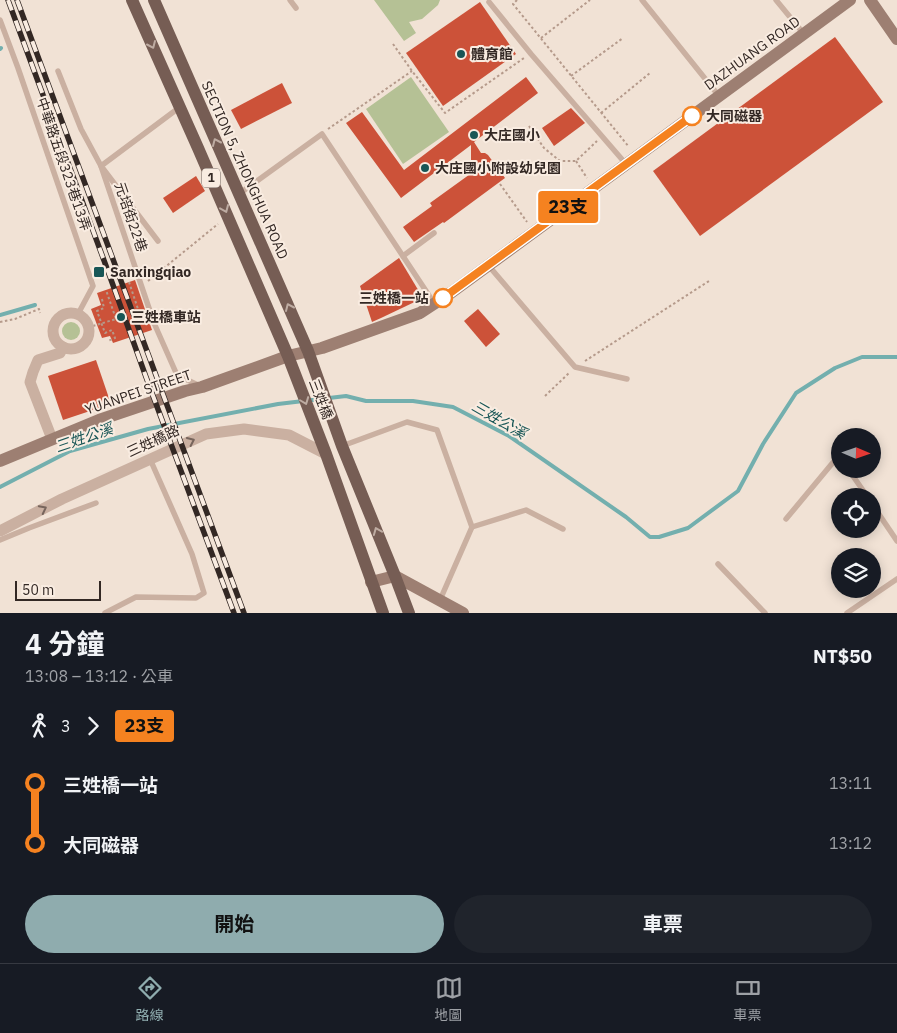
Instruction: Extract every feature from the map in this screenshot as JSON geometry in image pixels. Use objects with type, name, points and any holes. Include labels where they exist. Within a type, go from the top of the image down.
[{"type":"main road","name":"1","points":[[132,0],[288,356]]},
{"type":"main road","name":"SECTION 5, ZHONGHUA ROAD","points":[[154,0],[308,351]]},
{"type":"main road","name":"三姓橋","points":[[308,351],[342,446]]},
{"type":"main road","name":"三姓橋","points":[[288,356],[326,454]]},
{"type":"main road","name":"1","points":[[342,446],[409,613]]},
{"type":"main road","name":"1","points":[[326,454],[383,613]]},
{"type":"street","name":"DAZHUANG ROAD","points":[[288,356],[322,348],[420,313],[435,304],[850,0]]},
{"type":"street","points":[[870,0],[897,39]]},
{"type":"street","points":[[72,313],[78,314],[87,322],[88,339],[80,347],[74,349],[63,347],[55,338],[54,326],[61,316],[72,313]]},
{"type":"street","points":[[52,439],[30,382],[38,360],[60,353],[63,347]]},
{"type":"street","name":"YUANPEI STREET","points":[[0,461],[99,420],[202,387],[288,356]]},
{"type":"street","name":"三姓橋路","points":[[0,531],[62,499],[206,434],[244,428],[288,435],[326,454]]},
{"type":"street","points":[[371,582],[395,576],[463,613]]},
{"type":"lane","points":[[290,0],[296,8]]},
{"type":"lane","points":[[642,0],[720,96]]},
{"type":"lane","points":[[776,0],[804,34]]},
{"type":"lane","points":[[488,2],[530,54],[602,136],[631,161]]},
{"type":"lane","name":"中華路五段323巷13弄","points":[[0,20],[93,286],[78,314]]},
{"type":"lane","name":"元培街22巷","points":[[58,71],[81,129],[101,166],[154,323],[177,374],[202,387]]},
{"type":"lane","points":[[158,241],[101,166],[180,107]]},
{"type":"lane","points":[[239,194],[322,134],[435,304]]},
{"type":"lane","points":[[403,256],[434,233]]},
{"type":"lane","points":[[488,265],[575,367],[627,379]]},
{"type":"lane","points":[[342,446],[407,422],[438,430],[472,527],[440,600]]},
{"type":"lane","points":[[106,613],[136,597],[196,598],[204,593],[192,554],[150,460]]},
{"type":"lane","points":[[786,519],[831,469]]},
{"type":"lane","points":[[0,540],[96,504]]},
{"type":"lane","points":[[472,527],[526,510],[563,529]]},
{"type":"lane","points":[[881,517],[897,541]]},
{"type":"lane","points":[[718,564],[765,613]]},
{"type":"lane","points":[[847,613],[897,579]]},
{"type":"path","points":[[518,0],[513,4],[602,113],[631,161]]},
{"type":"path","points":[[541,38],[590,0]]},
{"type":"path","points":[[571,76],[623,38]]},
{"type":"path","points":[[393,44],[445,113],[530,54]]},
{"type":"path","points":[[322,134],[412,70]]},
{"type":"path","points":[[602,113],[650,73]]},
{"type":"path","points":[[528,126],[544,148],[560,161],[576,161],[602,136]]},
{"type":"path","points":[[576,161],[594,188]]},
{"type":"path","points":[[500,184],[534,232]]},
{"type":"path","points":[[141,286],[227,216]]},
{"type":"path","points":[[545,396],[575,367],[709,281]]},
{"type":"path","points":[[128,282],[139,312],[141,311]]},
{"type":"path","points":[[93,326],[116,319],[106,290]]},
{"type":"path","points":[[102,299],[104,308],[97,311],[105,333],[112,330],[114,338],[108,341]]},
{"type":"path","points":[[0,322],[15,319],[39,309],[40,313]]},
{"type":"green space","points":[[374,0],[440,0],[438,5],[422,19],[409,22],[416,33],[404,41]]},
{"type":"green space","points":[[411,77],[449,132],[403,164],[366,109]]},
{"type":"green space","points":[[67,322],[75,322],[80,327],[78,338],[67,340],[62,335],[62,327]]},
{"type":"building","name":"體育館","points":[[480,2],[516,54],[443,106],[406,53]]},
{"type":"building","points":[[835,37],[883,102],[700,236],[653,171]]},
{"type":"building","points":[[526,77],[538,93],[474,142],[481,153],[488,155],[505,178],[444,223],[414,242],[403,227],[432,206],[430,203],[473,172],[471,145],[401,198],[346,123],[362,112],[404,170]]},
{"type":"building","points":[[282,83],[292,103],[241,129],[231,110]]},
{"type":"building","points":[[571,108],[585,123],[554,146],[542,128]]},
{"type":"building","points":[[196,176],[205,191],[173,213],[163,198]]},
{"type":"building","points":[[399,258],[423,298],[372,322],[360,286]]},
{"type":"building","name":"三姓橋車站","points":[[135,280],[152,330],[113,343],[110,336],[102,338],[91,309],[101,305],[97,293]]},
{"type":"building","points":[[478,309],[500,334],[486,347],[464,321]]},
{"type":"building","points":[[96,360],[111,404],[63,420],[48,376]]},
{"type":"waterway","points":[[0,315],[35,305]]},
{"type":"waterway","name":"三姓公溪","points":[[0,487],[70,451],[148,429],[278,404],[346,396],[366,401],[413,401],[453,407],[509,436],[626,517],[650,537],[659,537],[688,528],[738,491],[763,444],[796,393],[835,368],[862,357],[897,357]]},
{"type":"railway","points":[[8,0],[234,613]]},
{"type":"railway","points":[[17,0],[244,613]]},
{"type":"bus line","name":"23支","points":[[443,298],[692,116]]},
{"type":"place","name":"體育館","points":[[461,54]]},
{"type":"place","name":"大同磁器","points":[[692,116]]},
{"type":"place","name":"大庄國小","points":[[474,135]]},
{"type":"place","name":"大庄國小附設幼兒園","points":[[425,168]]},
{"type":"place","name":"Sanxingqiao","points":[[99,272]]},
{"type":"place","name":"三姓橋一站","points":[[443,298]]},
{"type":"place","name":"三姓橋車站","points":[[121,317]]}]
